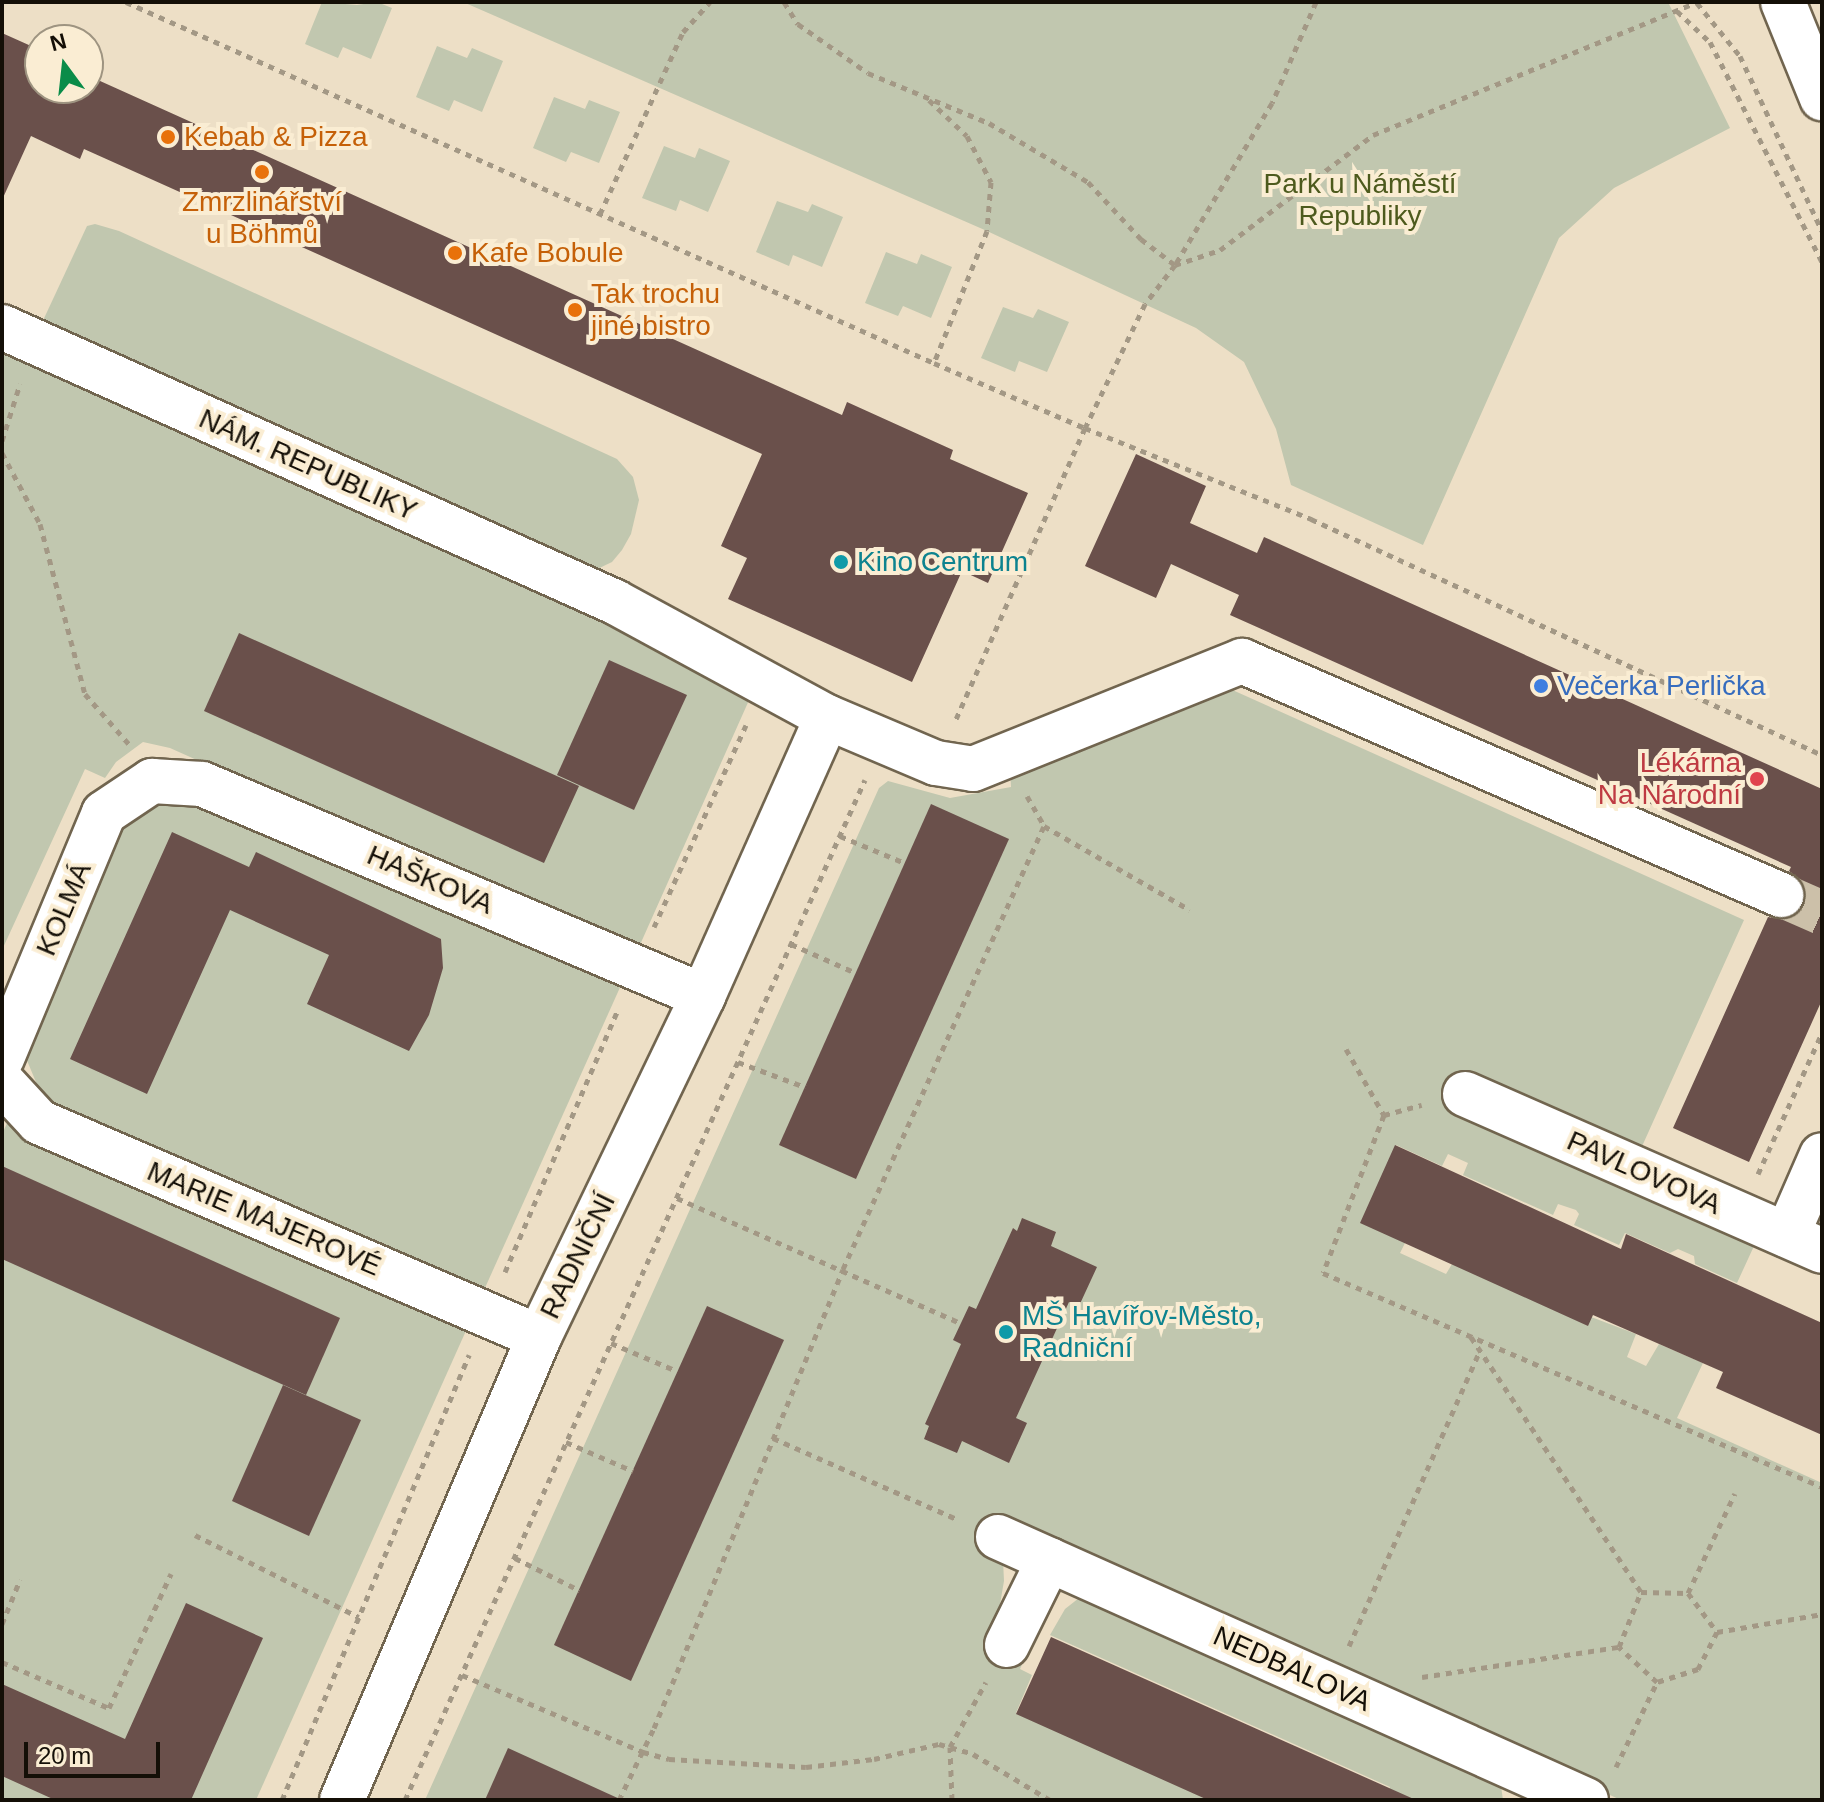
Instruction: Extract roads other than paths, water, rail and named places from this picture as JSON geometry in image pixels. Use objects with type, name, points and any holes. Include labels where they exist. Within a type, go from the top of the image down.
[{"type":"street","points":[[1783,2],[1822,98]]},
{"type":"street","name":"NÁM. REPUBLIKY","points":[[18,334],[615,602],[827,717],[936,763],[973,769],[1242,661],[1781,895]]},
{"type":"street","name":"RADNIČNÍ","points":[[342,1800],[539,1337],[703,996],[827,717]]},
{"type":"street","name":"HAŠKOVA","points":[[152,781],[202,784],[703,996]]},
{"type":"street","name":"KOLMÁ","points":[[2,1058],[104,813],[152,781]]},
{"type":"street","name":"MARIE MAJEROVÉ","points":[[2,1082],[39,1122],[539,1337]]},
{"type":"street","name":"PAVLOVOVA","points":[[1465,1094],[1804,1243]]},
{"type":"street","points":[[1804,1243],[1822,1155]]},
{"type":"street","name":"NEDBALOVA","points":[[998,1537],[1331,1687],[1599,1787]]},
{"type":"street","points":[[1007,1645],[1049,1560]]},
{"type":"tunnel","points":[[1781,895],[1822,913]]},
{"type":"place","name":"Kebab & Pizza","points":[[168,137]]},
{"type":"place","name":"Zmrzlinářství u Böhmů","points":[[262,172]]},
{"type":"place","name":"Kafe Bobule","points":[[455,253]]},
{"type":"place","name":"Tak trochu jiné bistro","points":[[575,310]]},
{"type":"place","name":"Kino Centrum","points":[[841,562]]},
{"type":"place","name":"Večerka Perlička","points":[[1541,686]]},
{"type":"place","name":"Lékárna Na Národní","points":[[1757,779]]},
{"type":"place","name":"MŠ Havířov-Město, Radniční","points":[[1006,1332]]},
{"type":"park label","name":"Park u Náměstí Republiky","points":[[1360,200]]}]
